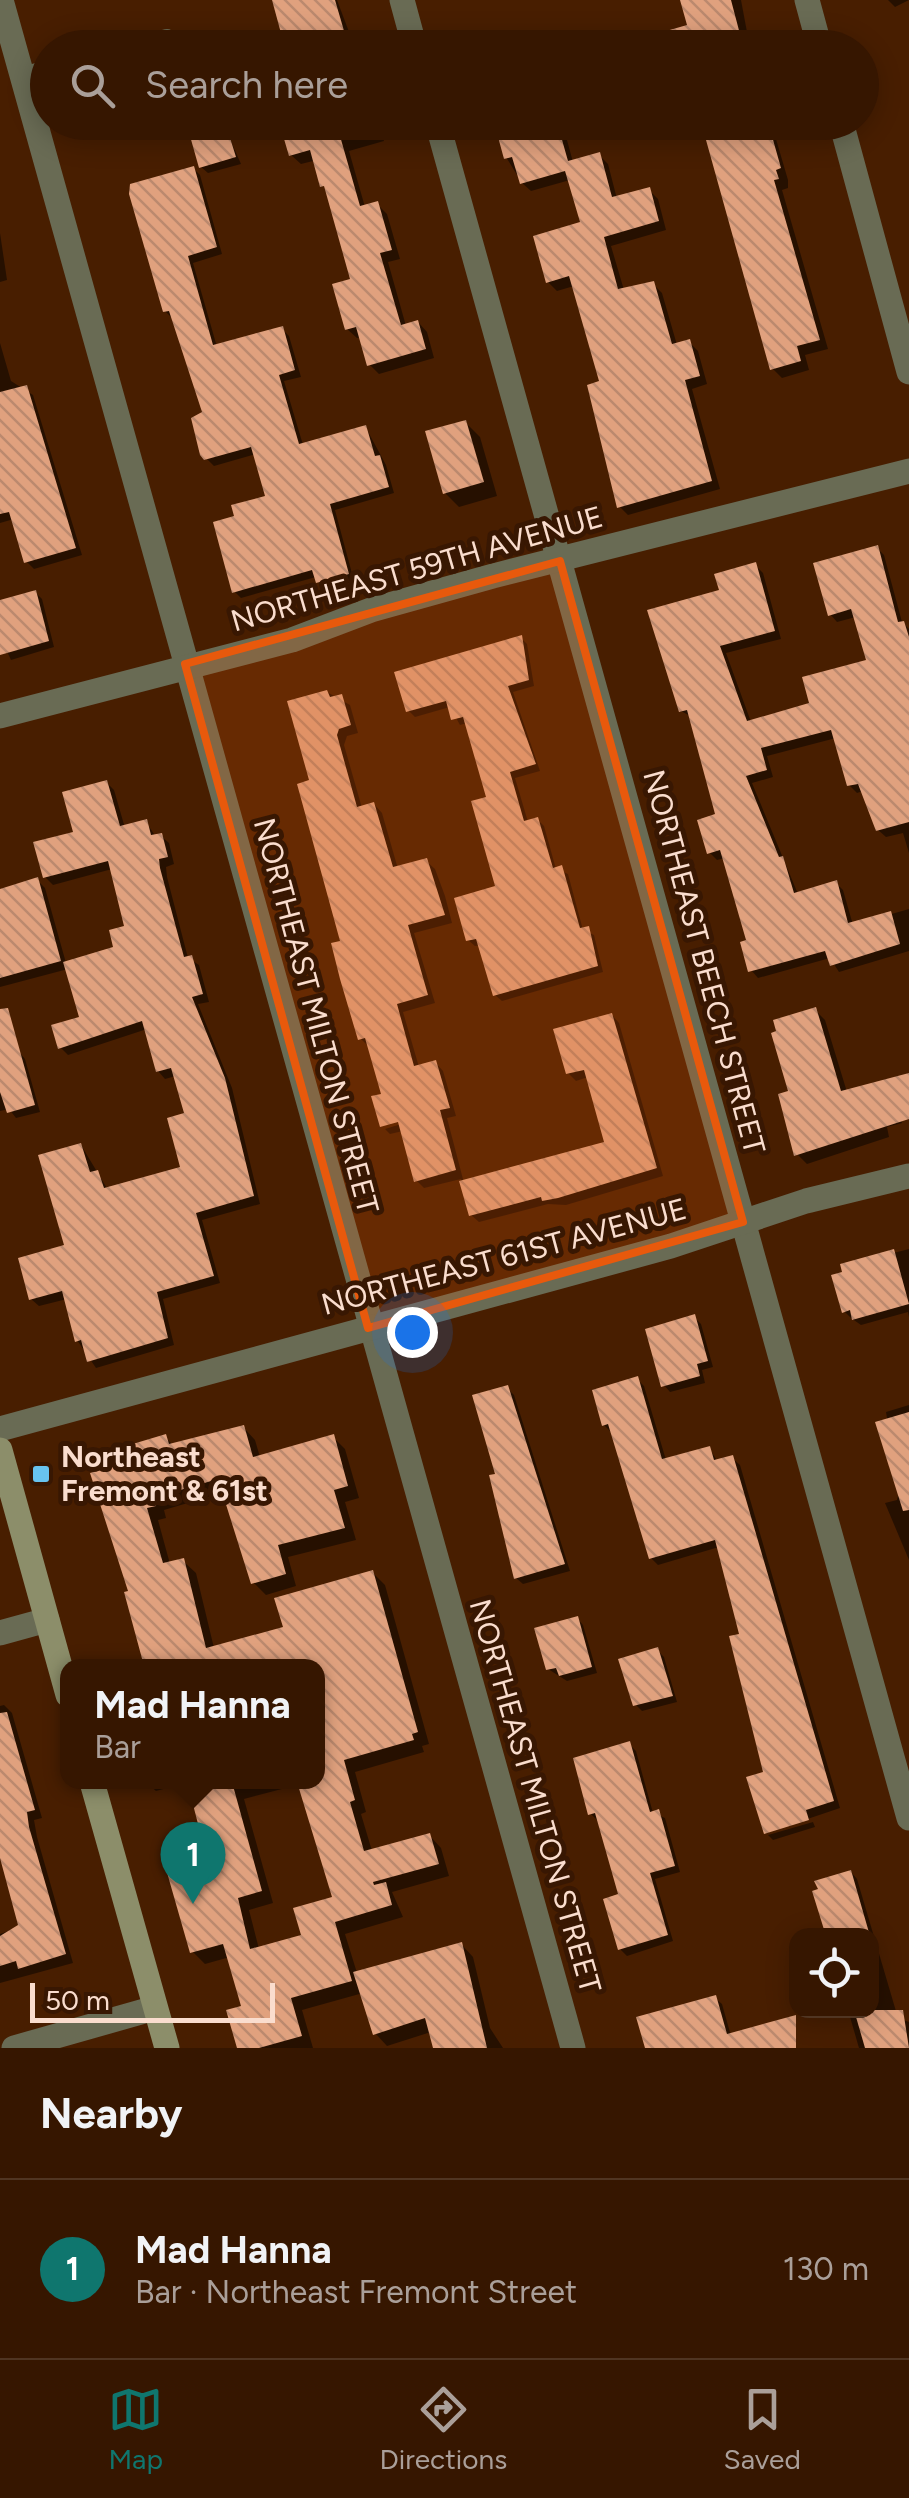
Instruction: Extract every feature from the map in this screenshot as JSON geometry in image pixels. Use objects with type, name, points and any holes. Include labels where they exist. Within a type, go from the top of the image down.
[{"type":"main road","points":[[0,1450],[60,1666]]},
{"type":"main road","points":[[94,1789],[167,2048]]},
{"type":"street","name":"NORTHEAST MILTON STREET","points":[[1,0],[30,61]]},
{"type":"street","points":[[402,0],[411,30]]},
{"type":"street","points":[[807,0],[815,30]]},
{"type":"street","name":"NORTHEAST MILTON STREET","points":[[52,140],[186,664],[368,1328],[573,2048]]},
{"type":"street","name":"NORTHEAST BEECH STREET","points":[[441,140],[909,1818]]},
{"type":"street","points":[[845,140],[909,372]]},
{"type":"street","name":"NORTHEAST 59TH AVENUE","points":[[0,716],[186,664],[262,649],[399,602],[909,470]]},
{"type":"street","name":"NORTHEAST 61ST AVENUE","points":[[0,1428],[671,1246],[909,1176]]},
{"type":"street","points":[[0,1633],[47,1620]]},
{"type":"street","points":[[14,2048],[155,2008]]},
{"type":"highlighted area","points":[[560,561],[743,1222],[368,1328],[185,664]]},
{"type":"building","points":[[272,0],[335,0],[344,30],[280,30]]},
{"type":"building","points":[[680,0],[731,0],[739,30],[670,30],[687,25]]},
{"type":"building","points":[[191,140],[231,140],[236,157],[199,168]]},
{"type":"building","points":[[284,140],[341,140],[360,206],[378,201],[392,250],[380,253],[401,325],[418,320],[426,349],[367,366],[356,327],[345,330],[332,284],[350,279],[324,186],[320,187],[310,150],[289,156]]},
{"type":"building","points":[[499,140],[562,140],[568,161],[600,152],[612,197],[650,187],[659,221],[604,237],[618,289],[654,281],[672,344],[690,339],[700,376],[685,380],[712,481],[617,508],[587,385],[599,381],[569,276],[546,283],[533,236],[580,222],[565,171],[520,184],[512,157],[504,159]]},
{"type":"building","points":[[706,140],[773,140],[781,168],[776,170],[779,179],[774,180],[820,340],[797,346],[801,361],[770,370]]},
{"type":"building","points":[[194,166],[217,247],[188,256],[213,345],[283,326],[295,370],[279,375],[299,444],[366,425],[375,456],[380,455],[389,487],[330,504],[349,574],[316,583],[312,570],[232,593],[213,522],[234,516],[231,505],[265,496],[251,447],[204,460],[200,455],[191,418],[202,412],[169,311],[163,312],[129,194],[130,184]]},
{"type":"building","points":[[27,385],[76,548],[24,563],[9,512],[0,514],[0,392]]},
{"type":"building","points":[[466,420],[484,482],[443,494],[425,431]]},
{"type":"building","points":[[878,545],[898,622],[904,621],[909,637],[909,822],[876,831],[858,784],[847,786],[831,730],[761,748],[767,770],[746,776],[779,857],[783,856],[794,893],[837,880],[848,923],[891,911],[900,944],[830,966],[825,951],[748,972],[740,942],[746,940],[720,850],[707,854],[697,820],[715,814],[687,710],[679,712],[647,610],[719,590],[714,574],[756,562],[775,631],[720,646],[747,721],[809,703],[802,677],[866,660],[851,609],[828,616],[813,563]]},
{"type":"building","points":[[36,590],[49,641],[0,655],[0,600]]},
{"type":"building","points":[[522,635],[529,680],[508,686],[536,764],[510,772],[524,821],[538,817],[553,868],[562,865],[580,928],[589,926],[598,966],[493,996],[476,939],[466,941],[454,898],[495,886],[471,801],[486,797],[463,717],[451,720],[446,701],[406,712],[394,672]]},
{"type":"building","points":[[327,690],[330,697],[342,694],[351,725],[339,729],[337,735],[357,807],[374,802],[393,867],[427,858],[445,915],[408,925],[428,995],[397,1004],[414,1066],[436,1060],[450,1108],[440,1110],[456,1170],[414,1182],[398,1122],[380,1127],[371,1096],[381,1094],[365,1038],[358,1040],[340,979],[331,943],[340,941],[297,784],[309,780],[287,701]]},
{"type":"building","points":[[107,780],[120,826],[147,819],[151,835],[162,833],[168,857],[159,859],[160,868],[184,957],[192,955],[203,994],[192,997],[225,1078],[254,1196],[196,1213],[214,1276],[157,1292],[168,1338],[87,1362],[81,1340],[75,1342],[62,1291],[29,1300],[18,1258],[64,1245],[38,1155],[81,1143],[90,1172],[98,1170],[104,1188],[180,1167],[167,1118],[184,1113],[171,1068],[156,1072],[142,1021],[58,1049],[51,1025],[79,1017],[63,962],[113,947],[109,930],[124,926],[108,861],[43,878],[33,842],[73,832],[62,792]]},
{"type":"building","points":[[38,877],[61,961],[0,978],[0,889]]},
{"type":"building","points":[[816,1007],[841,1091],[909,1073],[909,1119],[794,1156],[778,1094],[788,1091],[771,1033],[776,1031],[773,1020]]},
{"type":"building","points":[[8,1008],[35,1105],[7,1113],[0,1092],[0,1009]]},
{"type":"building","points":[[612,1013],[657,1168],[558,1198],[542,1201],[541,1197],[469,1216],[459,1181],[604,1142],[584,1070],[566,1074],[553,1029]]},
{"type":"building","points":[[894,1249],[909,1304],[852,1320],[850,1310],[842,1313],[831,1275],[842,1272],[840,1264]]},
{"type":"building","points":[[695,1314],[708,1361],[697,1364],[700,1376],[661,1387],[645,1329]]},
{"type":"building","points":[[638,1376],[662,1459],[710,1446],[714,1460],[733,1455],[834,1801],[806,1810],[809,1820],[764,1834],[746,1777],[763,1772],[729,1636],[739,1634],[715,1540],[649,1559],[608,1424],[602,1426],[592,1390]]},
{"type":"building","points":[[508,1385],[565,1564],[514,1579],[489,1475],[495,1474],[472,1395]]},
{"type":"building","points":[[909,1412],[909,1510],[903,1511],[875,1422]]},
{"type":"building","points":[[244,1425],[253,1457],[334,1434],[348,1486],[334,1490],[345,1528],[278,1545],[286,1574],[251,1584],[218,1479],[153,1498],[156,1506],[147,1508],[163,1563],[184,1558],[206,1648],[283,1627],[274,1598],[373,1570],[418,1732],[412,1734],[414,1740],[344,1760],[355,1800],[350,1802],[364,1851],[430,1833],[439,1864],[373,1882],[386,1882],[392,1905],[335,1922],[352,1981],[291,1998],[302,2036],[259,2048],[237,2048],[226,2010],[241,2006],[223,1944],[190,1953],[164,1862],[205,1851],[189,1789],[234,1789],[262,1891],[238,1898],[250,1949],[301,1935],[293,1908],[332,1897],[299,1789],[325,1789],[325,1659],[142,1659],[124,1592],[128,1591],[90,1473],[131,1461],[126,1446],[166,1434],[169,1444]]},
{"type":"building","points":[[578,1616],[592,1667],[559,1676],[556,1668],[546,1670],[534,1628]]},
{"type":"building","points":[[658,1647],[673,1696],[633,1706],[618,1659]]},
{"type":"building","points":[[7,1712],[35,1810],[27,1812],[29,1827],[66,1954],[18,1969],[16,1961],[0,1966],[0,1936],[18,1925],[0,1858],[0,1713]]},
{"type":"building","points":[[630,1741],[650,1812],[659,1809],[675,1866],[650,1873],[668,1935],[618,1950],[603,1899],[618,1894],[595,1813],[588,1815],[573,1758]]},
{"type":"building","points":[[851,1870],[868,1928],[824,1928],[812,1891],[818,1889],[814,1881]]},
{"type":"building","points":[[462,1942],[487,2048],[433,2048],[425,2018],[373,2035],[353,1972]]},
{"type":"building","points":[[716,1995],[727,2034],[796,2018],[796,2048],[645,2048],[636,2017]]},
{"type":"building","points":[[879,2010],[903,2010],[909,2048],[865,2048],[856,2018],[879,2018]]},
{"type":"place","name":"Northeast Fremont & 61st","points":[[41,1474]]},
{"type":"place","name":"Mad Hanna","points":[[193,1904]]}]
